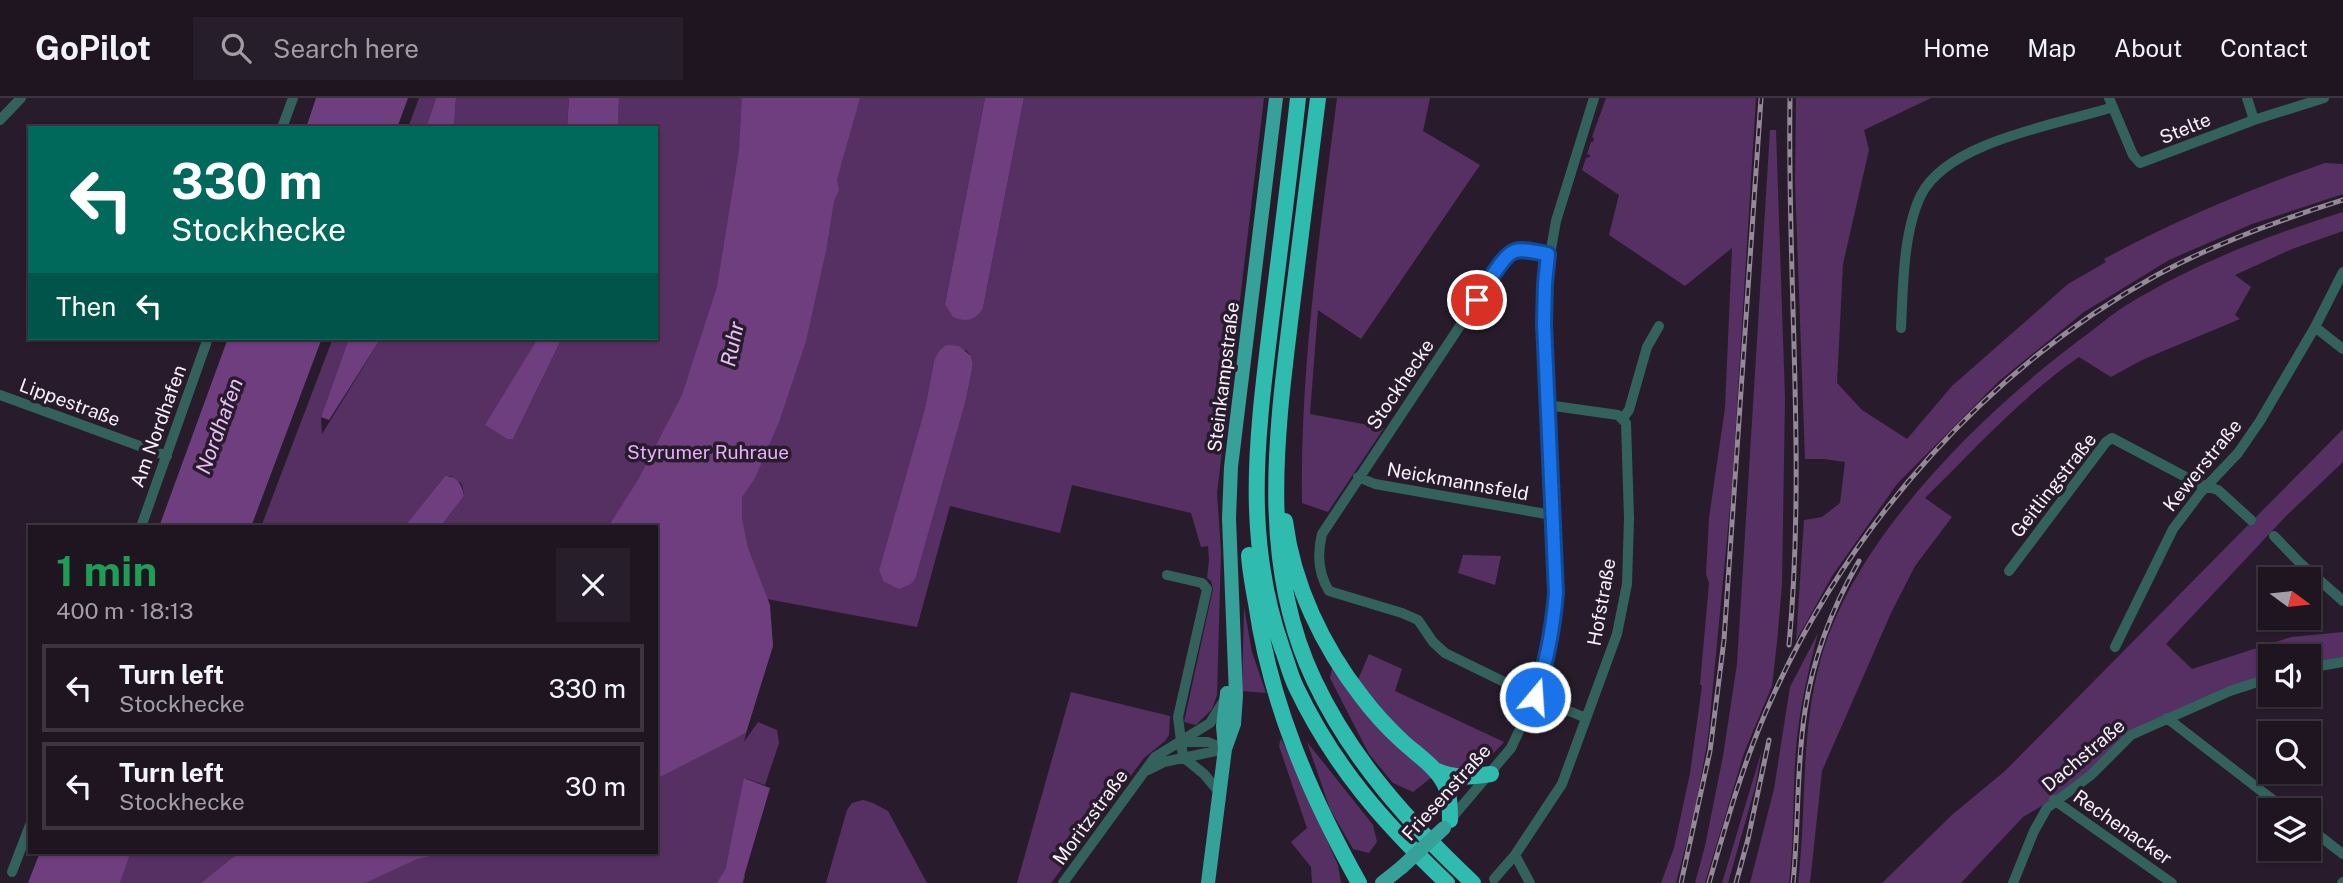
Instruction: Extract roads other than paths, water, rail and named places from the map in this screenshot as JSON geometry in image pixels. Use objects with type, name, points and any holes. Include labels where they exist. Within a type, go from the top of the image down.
[{"type":"highway","points":[[1298,98],[1260,413],[1255,480],[1248,520],[1250,562],[1259,629],[1272,685],[1300,764],[1329,830],[1359,883]]},
{"type":"highway","points":[[1318,98],[1276,452],[1275,514],[1280,566],[1292,619],[1312,677],[1338,727],[1372,776],[1411,822],[1473,883]]},
{"type":"highway","points":[[1276,452],[1287,535],[1306,601],[1327,646],[1362,698],[1400,740],[1434,769],[1449,776],[1463,778],[1490,774]]},
{"type":"highway","points":[[1255,480],[1261,568],[1273,622],[1295,685],[1322,736],[1357,789],[1400,839],[1447,883]]},
{"type":"highway","points":[[1434,769],[1447,791],[1447,824]]},
{"type":"main road","name":"Steinkampstraße","points":[[1208,883],[1225,749],[1234,724],[1236,696],[1229,518],[1231,467],[1276,98]]},
{"type":"main road","name":"Steinkampstraße","points":[[1225,749],[1223,726],[1233,661]]},
{"type":"main road","name":"Friesenstraße","points":[[1382,883],[1447,824]]},
{"type":"street","points":[[0,120],[21,98]]},
{"type":"street","points":[[283,126],[293,98]]},
{"type":"street","name":"Friesenstraße","points":[[1447,824],[1517,738],[1546,665],[1556,593],[1544,323],[1545,284],[1548,254],[1556,220],[1594,98]]},
{"type":"street","points":[[2247,98],[2254,120]]},
{"type":"street","name":"Stelte","points":[[2111,103],[2138,163],[2254,120],[2324,98]]},
{"type":"street","points":[[1901,328],[1904,273],[1911,230],[1920,198],[1934,178],[1952,164],[2000,140],[2111,103]]},
{"type":"street","name":"Stockhecke","points":[[1535,697],[1445,653],[1433,642],[1418,620],[1402,612],[1329,591],[1322,579],[1319,560],[1322,534],[1507,256],[1523,250],[1548,254]]},
{"type":"street","name":"Kewerstraße","points":[[2115,647],[2166,541],[2180,519],[2248,438],[2315,327],[2343,272]]},
{"type":"street","name":"Hofstraße","points":[[1493,879],[1515,855],[1562,784],[1618,634],[1627,584],[1629,518],[1626,423],[1623,418],[1629,410],[1647,347],[1660,326]]},
{"type":"street","points":[[2315,327],[2343,349]]},
{"type":"street","name":"Am Nordhafen","points":[[142,525],[207,340]]},
{"type":"street","name":"Lippestraße","points":[[0,395],[167,456]]},
{"type":"street","points":[[1547,405],[1618,415],[1623,418]]},
{"type":"street","name":"Geitlingstraße","points":[[2009,571],[2109,439],[2119,440],[2207,486]]},
{"type":"street","name":"Neickmannsfeld","points":[[1358,477],[1375,484],[1552,515]]},
{"type":"street","points":[[2207,486],[2218,490],[2251,520]]},
{"type":"street","points":[[2274,536],[2300,563],[2343,600]]},
{"type":"street","points":[[1167,575],[1202,583],[1207,589],[1178,717],[1183,757],[1205,774],[1219,792]]},
{"type":"street","points":[[2321,666],[2343,662]]},
{"type":"street","name":"Dachstraße","points":[[2013,883],[2041,817],[2054,800],[2091,775],[2131,735],[2258,683]]},
{"type":"street","name":"Moritzstraße","points":[[1063,883],[1155,757],[1210,723],[1227,693]]},
{"type":"street","points":[[1535,697],[1586,718]]},
{"type":"street","points":[[2167,718],[2270,798]]},
{"type":"street","points":[[1181,742],[1208,742],[1225,749]]},
{"type":"street","name":"Moritzstraße","points":[[1145,772],[1164,761],[1225,749]]},
{"type":"street","name":"Rechenacker","points":[[2054,800],[2172,883]]},
{"type":"street","points":[[12,872],[28,830]]},
{"type":"street","points":[[2321,837],[2343,854]]},
{"type":"street","points":[[1515,855],[1530,883]]},
{"type":"water","points":[[316,98],[408,98],[398,126],[307,126]]},
{"type":"water","points":[[436,98],[456,98],[454,126],[427,126]]},
{"type":"water","points":[[569,98],[619,98],[618,126],[567,126]]},
{"type":"water","name":"Styrumer Ruhraue","points":[[742,98],[860,98],[837,179],[839,190],[834,201],[806,341],[779,422],[755,478],[742,497],[742,519],[748,548],[770,605],[773,646],[746,733],[658,778],[658,525],[609,525],[638,480],[682,395],[717,287],[739,151]]},
{"type":"water","points":[[985,98],[1024,98],[983,308],[974,318],[962,320],[953,317],[945,304]]},
{"type":"water","name":"Nordhafen","points":[[227,340],[321,340],[252,525],[160,525]]},
{"type":"water","points":[[348,340],[380,340],[329,420],[321,417]]},
{"type":"water","points":[[537,340],[561,340],[513,439],[507,439],[485,425]]},
{"type":"water","points":[[946,345],[959,346],[971,356],[973,364],[966,400],[916,577],[911,584],[899,589],[883,581],[879,570],[925,408],[934,361]]},
{"type":"water","points":[[445,476],[459,482],[464,496],[442,525],[406,525]]},
{"type":"water","points":[[744,778],[770,788],[742,883],[717,883],[725,870]]},
{"type":"water","points":[[39,854],[130,854],[120,883],[28,883]]},
{"type":"water","points":[[237,854],[439,854],[417,859],[365,883],[201,883]]},
{"type":"railway","points":[[1681,883],[1710,751],[1724,640],[1761,98]]},
{"type":"railway","points":[[1789,645],[1796,508],[1790,98]]},
{"type":"railway","points":[[1709,883],[1753,743],[1804,633],[1842,571],[1884,512],[1931,456],[1982,404],[2037,356],[2095,313],[2157,275],[2225,242],[2343,200]]},
{"type":"railway","points":[[1793,883],[1802,732],[1813,671],[1840,597],[1859,561]]},
{"type":"railway","points":[[1736,883],[1769,740]]},
{"type":"water label","name":"Ruhr","points":[[732,344]]}]
